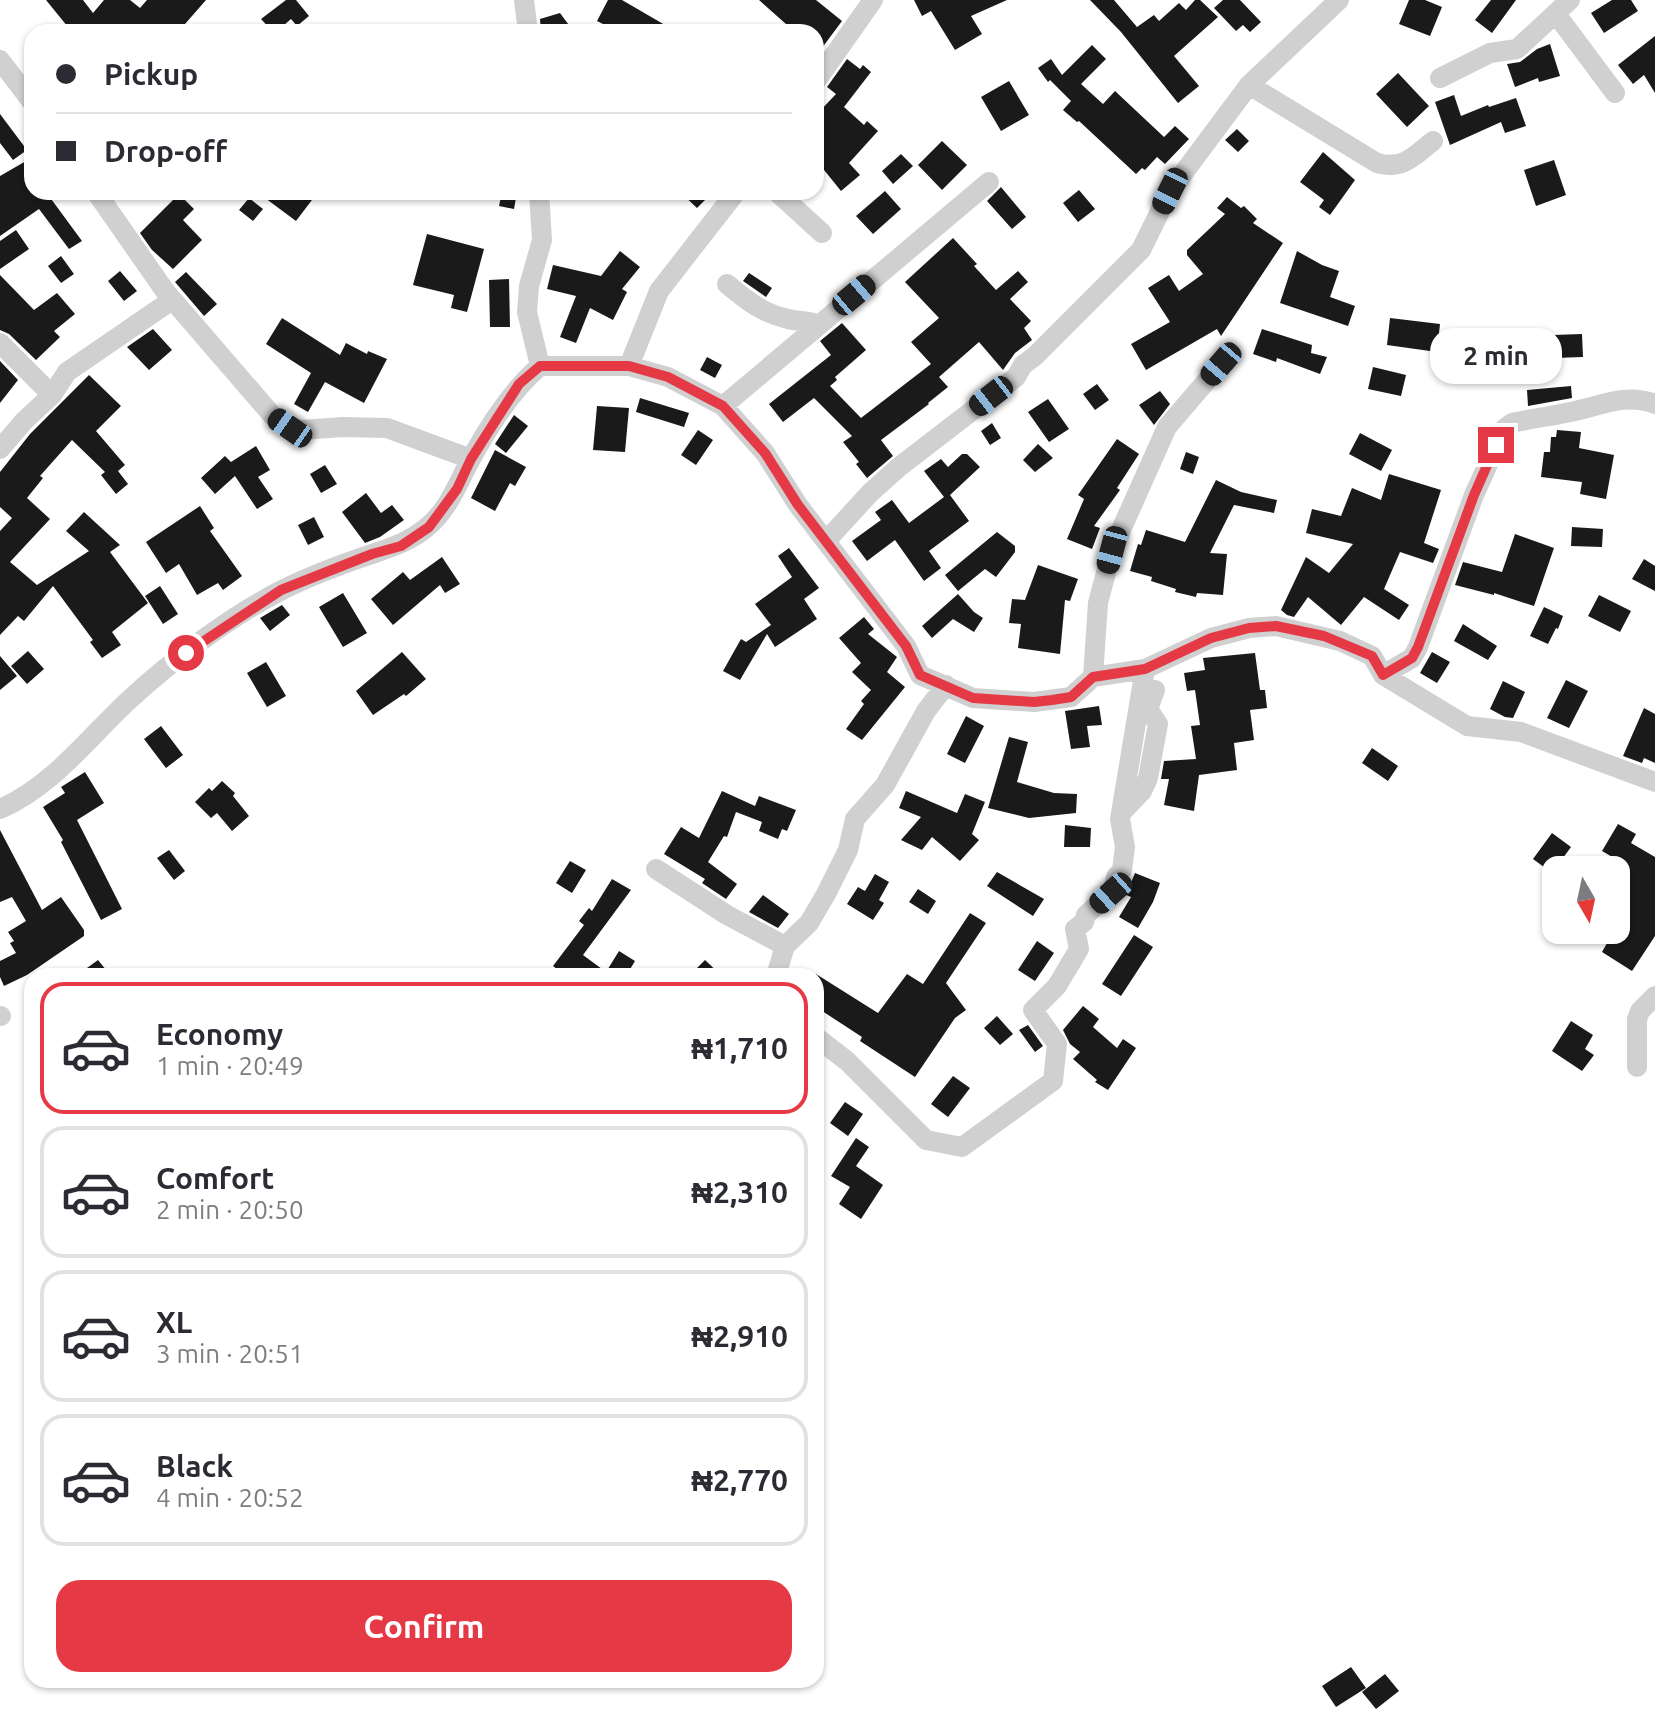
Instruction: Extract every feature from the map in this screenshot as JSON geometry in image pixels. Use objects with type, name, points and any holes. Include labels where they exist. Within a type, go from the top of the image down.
[{"type":"street","points":[[524,0],[527,24]]},
{"type":"street","points":[[824,70],[873,0]]},
{"type":"street","points":[[827,540],[899,467],[1016,377],[1023,365],[1141,250],[1170,191],[1249,85],[1339,0]]},
{"type":"street","points":[[1440,78],[1490,53],[1517,49],[1563,7],[1615,93]]},
{"type":"street","points":[[0,60],[24,92]]},
{"type":"street","points":[[1249,85],[1377,163],[1393,168],[1410,160],[1433,141]]},
{"type":"street","points":[[723,406],[989,182]]},
{"type":"street","points":[[101,200],[166,300],[272,415],[290,428],[387,428],[471,459]]},
{"type":"street","points":[[540,200],[542,240],[529,286],[527,312],[540,366]]},
{"type":"street","points":[[629,366],[659,291],[730,200]]},
{"type":"street","points":[[786,200],[822,233]]},
{"type":"street","points":[[727,284],[756,309],[785,319],[809,320],[819,325]]},
{"type":"street","points":[[0,449],[52,395],[67,372],[166,300]]},
{"type":"street","points":[[0,343],[52,395]]},
{"type":"street","points":[[1093,677],[1098,603],[1112,550],[1167,427],[1221,364]]},
{"type":"street","points":[[0,809],[40,785],[130,699],[186,653],[237,618],[281,590],[372,554],[401,546],[429,527],[457,489],[471,459],[519,384],[540,366],[629,366],[668,377],[723,406],[765,453],[798,505],[906,646],[920,675],[973,698],[1034,702],[1071,697],[1093,677],[1154,665],[1211,638],[1249,628],[1276,626],[1329,638],[1372,656],[1383,675],[1467,726],[1521,732],[1655,782]]},
{"type":"street","points":[[1383,675],[1412,658],[1437,594],[1433,565],[1441,550],[1439,544],[1472,499],[1504,429],[1512,423],[1577,411],[1607,401],[1633,399],[1655,404]]},
{"type":"street","points":[[824,1043],[847,1061],[926,1140],[962,1147],[1053,1081],[1057,1044],[1033,1010],[1057,986],[1079,949],[1075,929],[1113,890],[1124,858],[1121,813],[1154,665]]},
{"type":"street","points":[[778,968],[785,946],[809,923],[848,850],[855,819],[885,785],[926,711],[946,685]]},
{"type":"street","points":[[656,869],[727,915],[785,946]]},
{"type":"street","points":[[1637,1067],[1637,1019],[1640,1011],[1655,996]]},
{"type":"building","points":[[46,0],[83,0],[93,13],[104,0],[130,0],[140,8],[147,0],[206,0],[185,24],[66,24]]},
{"type":"building","points":[[286,0],[296,0],[309,16],[299,24],[291,19],[285,24],[266,24],[261,19]]},
{"type":"building","points":[[608,0],[622,0],[663,24],[603,24],[597,21]]},
{"type":"building","points":[[759,0],[816,0],[842,21],[824,45],[824,24],[786,24]]},
{"type":"building","points":[[914,0],[1007,0],[971,16],[982,34],[955,50],[931,11],[922,16]]},
{"type":"building","points":[[1090,0],[1114,0],[1137,27],[1154,15],[1159,21],[1179,3],[1186,10],[1195,0],[1200,0],[1218,17],[1174,56],[1199,86],[1178,103],[1121,32]]},
{"type":"building","points":[[1223,0],[1240,0],[1261,22],[1250,32],[1243,25],[1236,31],[1214,8]]},
{"type":"building","points":[[1409,0],[1425,0],[1442,7],[1430,36],[1399,24]]},
{"type":"building","points":[[1491,0],[1516,0],[1492,33],[1475,20]]},
{"type":"building","points":[[1612,0],[1631,0],[1638,11],[1604,33],[1591,13]]},
{"type":"building","points":[[560,13],[568,24],[540,24],[540,19]]},
{"type":"building","points":[[1655,36],[1655,93],[1644,75],[1633,84],[1618,65]]},
{"type":"building","points":[[1550,44],[1560,76],[1539,82],[1538,78],[1515,87],[1507,64],[1520,62],[1537,49]]},
{"type":"building","points":[[1092,45],[1106,59],[1081,84],[1103,104],[1115,91],[1164,137],[1175,126],[1189,139],[1165,164],[1157,157],[1145,170],[1142,168],[1136,174],[1063,110],[1071,101],[1050,80],[1048,82],[1038,68],[1051,59],[1062,75]]},
{"type":"building","points":[[847,59],[860,69],[863,65],[871,72],[844,107],[864,125],[867,121],[878,131],[849,163],[860,175],[841,191],[824,170],[824,107],[836,94],[827,87]]},
{"type":"building","points":[[1398,73],[1429,106],[1407,127],[1376,94]]},
{"type":"building","points":[[1009,81],[1029,115],[1001,131],[981,97]]},
{"type":"building","points":[[1454,95],[1461,116],[1516,98],[1526,126],[1505,133],[1501,122],[1450,145],[1435,102]]},
{"type":"building","points":[[0,114],[24,146],[24,152],[13,160],[0,143]]},
{"type":"building","points":[[1237,129],[1249,141],[1238,152],[1225,140]]},
{"type":"building","points":[[942,141],[967,165],[942,190],[918,165]]},
{"type":"building","points":[[1323,152],[1355,180],[1330,215],[1319,207],[1324,200],[1300,182]]},
{"type":"building","points":[[901,154],[913,166],[893,184],[882,171]]},
{"type":"building","points":[[1554,160],[1566,195],[1536,206],[1524,170]]},
{"type":"building","points":[[24,162],[24,200],[52,200],[82,241],[69,249],[39,209],[0,236],[0,176]]},
{"type":"building","points":[[1001,187],[1026,217],[1012,229],[987,201]]},
{"type":"building","points":[[1079,190],[1095,209],[1078,222],[1063,203]]},
{"type":"building","points":[[885,191],[901,209],[873,234],[856,216]]},
{"type":"building","points":[[1227,197],[1241,208],[1244,206],[1257,219],[1253,223],[1283,243],[1221,336],[1217,329],[1146,370],[1131,344],[1170,322],[1148,288],[1169,275],[1179,291],[1203,274],[1187,255],[1187,250],[1225,214],[1217,208]]},
{"type":"building","points":[[173,200],[185,200],[194,209],[183,220],[202,240],[173,269],[152,250],[140,233]]},
{"type":"building","points":[[247,200],[263,209],[253,221],[239,210]]},
{"type":"building","points":[[268,200],[312,200],[296,221]]},
{"type":"building","points":[[500,200],[516,200],[514,209],[499,206]]},
{"type":"building","points":[[688,200],[705,200],[697,208]]},
{"type":"building","points":[[16,230],[29,249],[0,269],[0,241]]},
{"type":"building","points":[[427,234],[484,249],[467,312],[451,308],[454,295],[413,285]]},
{"type":"building","points":[[953,238],[996,290],[1018,271],[1028,282],[1010,299],[1031,321],[1024,328],[1032,340],[1015,353],[1003,370],[979,342],[939,377],[948,387],[881,440],[893,456],[867,478],[843,442],[852,436],[814,398],[783,422],[769,404],[831,355],[820,341],[842,323],[866,350],[835,377],[837,380],[830,386],[861,418],[931,364],[911,342],[939,318],[905,282]]},
{"type":"building","points":[[620,251],[640,267],[622,289],[627,292],[613,320],[590,308],[576,343],[560,337],[576,296],[547,289],[553,265],[601,276]]},
{"type":"building","points":[[1297,251],[1339,271],[1330,297],[1355,306],[1348,326],[1280,303]]},
{"type":"building","points":[[61,256],[74,274],[61,283],[48,266]]},
{"type":"building","points":[[120,271],[137,291],[124,301],[108,281]]},
{"type":"building","points":[[186,272],[217,304],[204,316],[175,282]]},
{"type":"building","points":[[749,273],[772,288],[766,297],[743,281]]},
{"type":"building","points":[[0,275],[34,310],[57,293],[75,314],[54,331],[60,337],[36,360],[9,334],[0,330]]},
{"type":"building","points":[[509,279],[510,327],[490,327],[489,280]]},
{"type":"building","points":[[282,318],[340,355],[346,343],[367,354],[368,351],[387,359],[364,403],[325,382],[308,412],[294,404],[311,373],[266,344]]},
{"type":"building","points":[[1390,318],[1440,324],[1437,352],[1387,345]]},
{"type":"building","points":[[153,329],[172,350],[149,370],[127,347]]},
{"type":"building","points":[[1262,329],[1312,345],[1311,353],[1327,357],[1320,374],[1277,358],[1276,362],[1253,354]]},
{"type":"building","points":[[1582,334],[1583,357],[1525,359],[1524,336]]},
{"type":"building","points":[[707,357],[722,365],[715,378],[700,370]]},
{"type":"building","points":[[0,361],[18,380],[0,403]]},
{"type":"building","points":[[1373,367],[1406,375],[1401,396],[1368,389]]},
{"type":"building","points":[[89,375],[121,406],[96,431],[125,465],[118,471],[128,484],[116,494],[101,475],[105,472],[72,440],[40,476],[43,478],[27,498],[50,519],[10,562],[37,585],[89,551],[66,531],[84,512],[120,545],[110,552],[148,603],[112,632],[121,645],[102,658],[90,642],[93,640],[53,586],[24,621],[18,616],[0,635],[0,531],[12,518],[0,507],[0,472],[30,434]]},
{"type":"building","points":[[1097,384],[1109,400],[1095,410],[1083,394]]},
{"type":"building","points":[[1571,386],[1572,398],[1528,406],[1527,390]]},
{"type":"building","points":[[1160,391],[1170,404],[1154,425],[1139,405]]},
{"type":"building","points":[[640,398],[689,413],[684,427],[636,412]]},
{"type":"building","points":[[1048,399],[1069,429],[1049,442],[1028,412]]},
{"type":"building","points":[[597,406],[629,408],[625,452],[593,450]]},
{"type":"building","points":[[514,415],[528,426],[506,453],[495,444]]},
{"type":"building","points":[[992,423],[1001,438],[990,445],[981,431]]},
{"type":"building","points":[[698,430],[713,440],[696,465],[681,455]]},
{"type":"building","points":[[1557,430],[1581,432],[1579,448],[1614,455],[1606,499],[1580,494],[1582,482],[1541,477],[1544,452],[1550,452],[1551,437],[1556,437]]},
{"type":"building","points":[[1360,433],[1392,450],[1381,471],[1349,454]]},
{"type":"building","points":[[1117,439],[1139,454],[1117,488],[1120,490],[1094,526],[1100,528],[1092,549],[1067,539],[1084,499],[1078,495]]},
{"type":"building","points":[[1038,444],[1053,458],[1035,472],[1023,460]]},
{"type":"building","points":[[256,446],[270,470],[258,477],[273,499],[257,509],[235,476],[215,494],[201,478],[225,456],[231,462]]},
{"type":"building","points":[[495,450],[526,467],[515,486],[510,483],[495,511],[471,498]]},
{"type":"building","points":[[1186,452],[1199,457],[1193,474],[1180,469]]},
{"type":"building","points":[[962,454],[967,454],[980,467],[950,495],[969,521],[929,551],[941,568],[924,581],[895,540],[867,561],[852,541],[881,520],[875,512],[892,500],[909,523],[944,497],[924,471],[941,459],[948,467]]},
{"type":"building","points":[[325,465],[337,484],[321,493],[310,474]]},
{"type":"building","points":[[1389,474],[1441,490],[1424,543],[1439,549],[1433,563],[1400,552],[1384,589],[1409,605],[1399,620],[1364,597],[1341,625],[1308,597],[1294,617],[1287,615],[1281,610],[1306,557],[1329,573],[1353,544],[1306,533],[1312,509],[1341,516],[1352,488],[1381,500]]},
{"type":"building","points":[[1216,480],[1241,492],[1277,500],[1274,513],[1234,505],[1210,553],[1227,554],[1223,595],[1197,593],[1196,597],[1175,592],[1176,589],[1151,581],[1152,577],[1130,571],[1146,530],[1185,542]]},
{"type":"building","points":[[366,493],[381,513],[392,505],[404,520],[380,537],[365,543],[342,512]]},
{"type":"building","points":[[200,506],[214,528],[210,531],[242,576],[223,590],[218,583],[197,595],[179,564],[166,573],[146,542]]},
{"type":"building","points":[[314,517],[324,537],[308,545],[298,525]]},
{"type":"building","points":[[1572,527],[1603,529],[1602,547],[1571,546]]},
{"type":"building","points":[[997,532],[1015,546],[1015,552],[996,577],[985,569],[958,591],[945,575]]},
{"type":"building","points":[[1515,534],[1554,548],[1534,606],[1455,585],[1463,562],[1502,572]]},
{"type":"building","points":[[789,548],[819,588],[804,599],[817,619],[775,647],[767,634],[740,680],[723,671],[741,639],[746,642],[771,625],[755,604],[792,577],[778,556]]},
{"type":"building","points":[[442,557],[460,584],[445,593],[440,585],[393,625],[371,599],[403,572],[410,580]]},
{"type":"building","points":[[1644,559],[1655,566],[1655,591],[1632,579]]},
{"type":"building","points":[[1038,565],[1078,579],[1070,601],[1065,600],[1060,654],[1018,648],[1021,624],[1009,623],[1012,599],[1025,600]]},
{"type":"building","points":[[160,586],[178,614],[163,624],[145,596]]},
{"type":"building","points":[[343,593],[367,633],[343,647],[319,607]]},
{"type":"building","points":[[958,594],[983,618],[974,632],[953,619],[932,638],[922,626]]},
{"type":"building","points":[[1599,595],[1631,611],[1620,632],[1588,616]]},
{"type":"building","points":[[282,605],[290,615],[270,631],[260,618]]},
{"type":"building","points":[[1544,607],[1563,616],[1548,644],[1530,636]]},
{"type":"building","points":[[864,617],[874,629],[868,634],[897,657],[887,672],[905,687],[862,740],[846,729],[864,704],[861,701],[871,690],[852,672],[861,663],[839,638]]},
{"type":"building","points":[[1463,624],[1497,646],[1488,660],[1454,641]]},
{"type":"building","points":[[28,651],[44,669],[27,684],[11,666]]},
{"type":"building","points":[[402,652],[426,679],[406,696],[404,694],[373,715],[356,691]]},
{"type":"building","points":[[1432,652],[1450,662],[1437,683],[1420,673]]},
{"type":"building","points":[[1255,653],[1260,690],[1265,690],[1267,708],[1250,710],[1254,740],[1234,743],[1237,770],[1199,775],[1194,811],[1164,805],[1169,779],[1161,779],[1164,761],[1196,759],[1191,726],[1200,725],[1195,690],[1187,691],[1184,673],[1205,670],[1203,658]]},
{"type":"building","points":[[0,656],[17,676],[0,690]]},
{"type":"building","points":[[266,662],[286,696],[267,707],[247,673]]},
{"type":"building","points":[[1566,680],[1588,691],[1569,728],[1547,718]]},
{"type":"building","points":[[1503,681],[1525,692],[1513,718],[1490,709]]},
{"type":"building","points":[[1099,706],[1102,725],[1087,726],[1090,747],[1071,749],[1065,711]]},
{"type":"building","points":[[1644,708],[1655,714],[1655,763],[1644,758],[1642,763],[1623,756]]},
{"type":"building","points":[[966,716],[984,726],[965,763],[947,754]]},
{"type":"building","points":[[161,726],[183,755],[166,768],[144,739]]},
{"type":"building","points":[[1009,737],[1028,742],[1017,782],[1054,793],[1077,794],[1076,813],[1029,818],[988,808]]},
{"type":"building","points":[[1372,748],[1398,766],[1388,781],[1362,763]]},
{"type":"building","points":[[85,772],[104,803],[77,820],[122,909],[101,920],[61,842],[63,840],[43,807],[65,793],[61,787]]},
{"type":"building","points":[[222,781],[235,793],[233,796],[249,816],[232,831],[217,813],[211,818],[195,802],[209,788],[212,791]]},
{"type":"building","points":[[722,791],[755,806],[759,796],[796,810],[787,831],[782,829],[778,839],[759,831],[762,822],[736,812],[727,837],[724,836],[708,862],[737,884],[726,899],[702,883],[705,879],[664,854],[681,827],[699,838]]},
{"type":"building","points":[[906,791],[957,813],[965,794],[985,802],[972,834],[979,840],[960,861],[932,837],[922,850],[901,840],[921,817],[899,808]]},
{"type":"building","points":[[1618,824],[1636,834],[1631,843],[1655,857],[1655,936],[1632,971],[1602,952],[1607,944],[1630,944],[1630,856],[1611,856],[1602,851]]},
{"type":"building","points":[[1065,825],[1091,828],[1090,847],[1064,847]]},
{"type":"building","points":[[0,830],[42,910],[61,897],[84,930],[84,936],[37,968],[24,968],[24,976],[4,986],[0,977],[0,961],[16,953],[10,943],[14,941],[8,932],[26,921],[12,897],[0,902]]},
{"type":"building","points":[[1552,833],[1571,847],[1564,856],[1542,856],[1542,866],[1533,859]]},
{"type":"building","points":[[169,850],[185,871],[174,880],[157,858]]},
{"type":"building","points":[[570,861],[586,870],[572,893],[556,883]]},
{"type":"building","points":[[997,872],[1044,899],[1033,916],[987,886]]},
{"type":"building","points":[[1135,873],[1160,883],[1138,928],[1119,917],[1131,897],[1126,895]]},
{"type":"building","points":[[875,874],[889,882],[879,900],[884,903],[873,920],[847,904],[858,887],[865,891]]},
{"type":"building","points":[[612,879],[631,890],[583,955],[601,968],[556,968],[553,966],[584,925],[579,921],[589,908],[592,911]]},
{"type":"building","points":[[918,889],[936,901],[928,914],[909,902]]},
{"type":"building","points":[[763,895],[789,914],[778,928],[749,912]]},
{"type":"building","points":[[970,913],[986,923],[946,983],[966,1010],[955,1018],[915,1077],[860,1041],[862,1037],[824,1012],[824,979],[878,1013],[907,974],[923,984]]},
{"type":"building","points":[[1134,935],[1153,947],[1121,996],[1102,984]]},
{"type":"building","points":[[1037,941],[1054,953],[1035,981],[1018,970]]},
{"type":"building","points":[[619,951],[635,961],[631,968],[608,968]]},
{"type":"building","points":[[98,960],[104,968],[87,968]]},
{"type":"building","points":[[705,960],[714,968],[697,968]]},
{"type":"building","points":[[1083,1006],[1099,1019],[1093,1027],[1117,1048],[1123,1039],[1136,1048],[1108,1090],[1095,1082],[1097,1080],[1073,1059],[1080,1052],[1070,1044],[1063,1030]]},
{"type":"building","points":[[997,1016],[1013,1034],[1000,1045],[984,1028]]},
{"type":"building","points":[[1571,1021],[1593,1035],[1585,1049],[1594,1055],[1582,1071],[1552,1051]]},
{"type":"building","points":[[1028,1025],[1043,1046],[1035,1052],[1019,1030]]},
{"type":"building","points":[[953,1076],[970,1088],[948,1117],[931,1104]]},
{"type":"building","points":[[845,1102],[863,1114],[848,1136],[830,1123]]},
{"type":"building","points":[[856,1138],[869,1147],[856,1166],[883,1185],[861,1219],[839,1204],[850,1187],[831,1176]]},
{"type":"building","points":[[1351,1667],[1366,1688],[1336,1707],[1322,1686]]},
{"type":"building","points":[[1385,1674],[1399,1691],[1376,1709],[1362,1692]]},
{"type":"route","points":[[186,653],[281,590],[372,554],[401,546],[429,527],[457,489],[471,459],[519,384],[540,366],[629,366],[668,377],[723,406],[765,453],[798,505],[906,646],[920,675],[973,698],[1034,702],[1071,697],[1093,677],[1145,669],[1211,638],[1249,628],[1276,626],[1340,641],[1372,656],[1383,675],[1412,658],[1418,647],[1474,495],[1496,445]]}]
